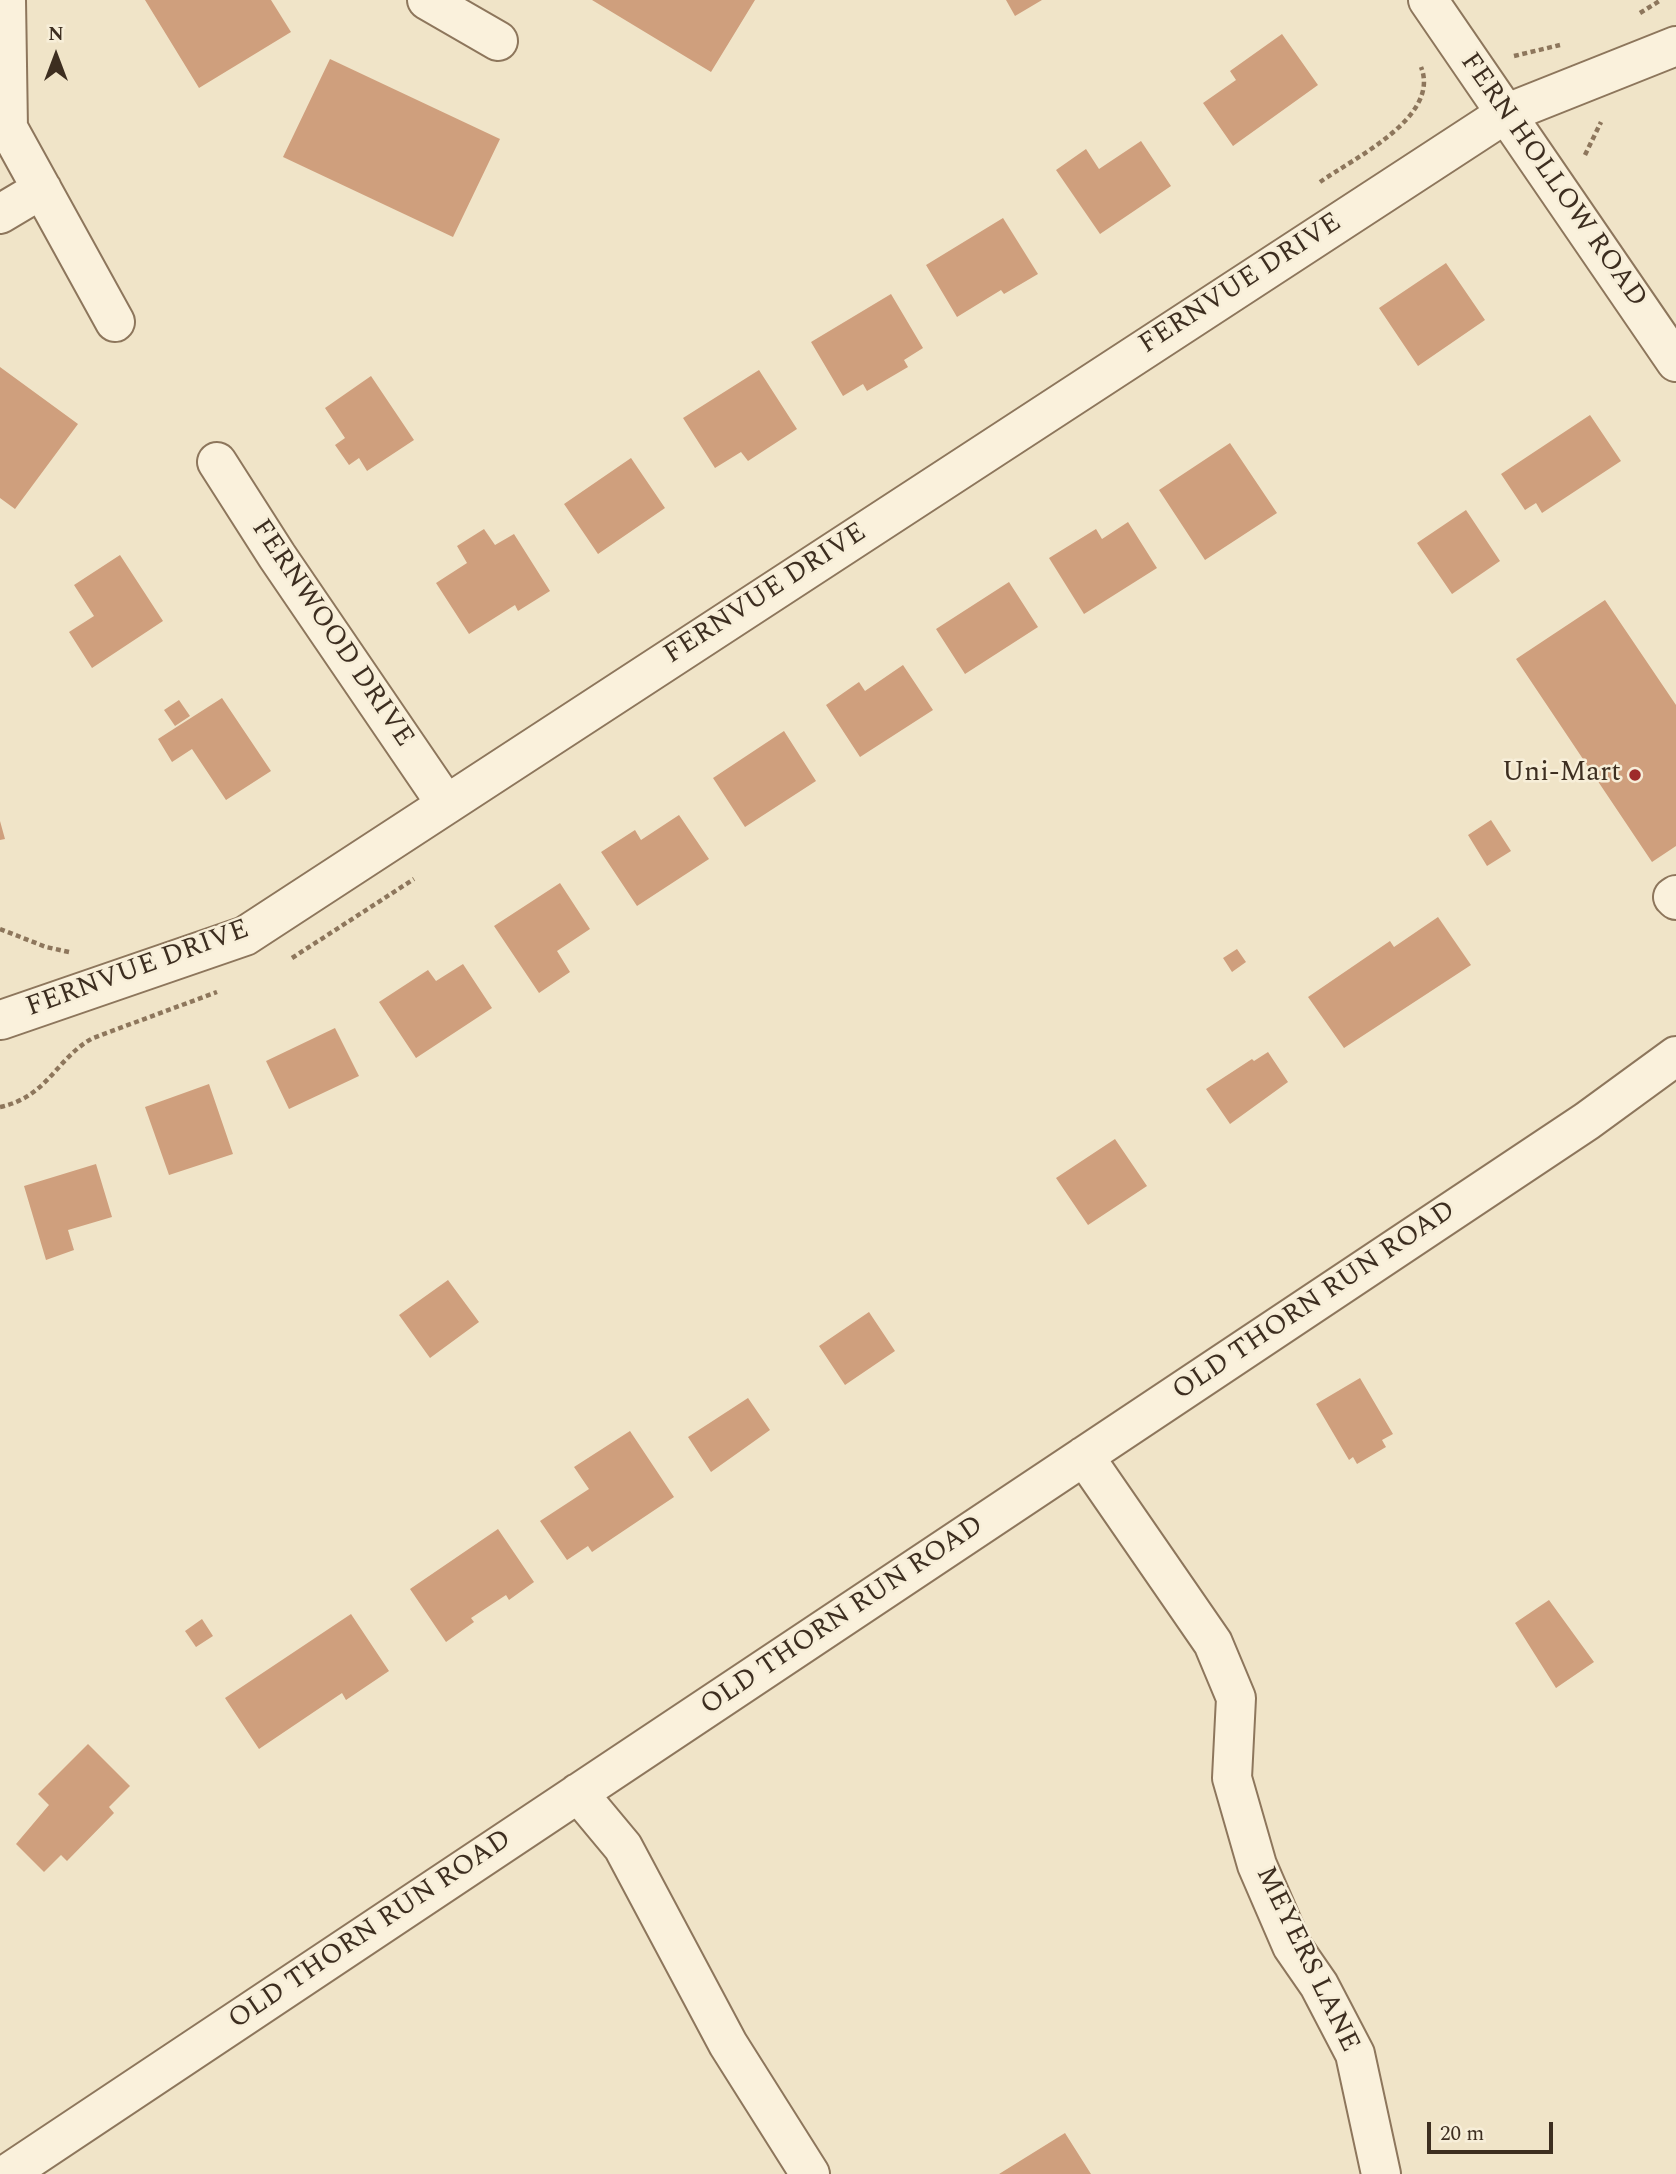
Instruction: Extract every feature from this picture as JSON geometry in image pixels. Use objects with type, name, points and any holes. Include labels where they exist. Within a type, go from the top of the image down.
[{"type":"street","points":[[427,0],[498,41]]},
{"type":"street","name":"FERN HOLLOW ROAD","points":[[1428,0],[1676,362]]},
{"type":"street","points":[[4,9],[8,128],[114,321]]},
{"type":"street","name":"FERNVUE DRIVE","points":[[1,1020],[244,936],[1505,114],[1676,46]]},
{"type":"street","points":[[0,214],[42,190]]},
{"type":"street","name":"FERNWOOD DRIVE","points":[[218,462],[277,556],[446,804]]},
{"type":"street","points":[[1676,895],[1673,897],[1676,900]]},
{"type":"street","name":"OLD THORN RUN ROAD","points":[[7,2174],[1587,1121],[1676,1056]]},
{"type":"street","name":"MEYERS LANE","points":[[1084,1456],[1213,1643],[1236,1698],[1232,1777],[1257,1865],[1292,1946],[1319,1985],[1355,2054],[1381,2174]]},
{"type":"street","points":[[578,1794],[623,1847],[728,2044],[810,2174]]},
{"type":"path","points":[[1631,17],[1661,0]]},
{"type":"path","points":[[1503,59],[1565,43]]},
{"type":"path","points":[[1314,186],[1403,125],[1418,107],[1425,77],[1419,61]]},
{"type":"path","points":[[1582,162],[1594,132],[1604,118]]},
{"type":"path","points":[[0,929],[46,947],[75,952]]},
{"type":"building","points":[[145,0],[271,0],[291,32],[199,88]]},
{"type":"building","points":[[592,0],[755,0],[711,72]]},
{"type":"building","points":[[1006,0],[1042,0],[1015,16]]},
{"type":"building","points":[[1282,34],[1318,85],[1233,146],[1203,103],[1236,80],[1230,71]]},
{"type":"building","points":[[330,59],[500,139],[453,237],[283,157]]},
{"type":"building","points":[[1141,141],[1171,186],[1100,234],[1056,170],[1086,149],[1099,169]]},
{"type":"building","points":[[1003,218],[1038,274],[1004,294],[1001,290],[957,317],[926,265]]},
{"type":"building","points":[[1446,263],[1485,320],[1418,366],[1379,308]]},
{"type":"building","points":[[891,294],[923,348],[904,360],[908,367],[867,391],[863,384],[843,396],[811,342]]},
{"type":"building","points":[[0,367],[78,424],[15,509],[0,498]]},
{"type":"building","points":[[759,370],[797,429],[748,461],[741,452],[715,468],[683,418]]},
{"type":"building","points":[[371,376],[414,440],[367,471],[359,458],[349,465],[335,445],[345,438],[325,408]]},
{"type":"building","points":[[1590,415],[1621,461],[1542,513],[1536,503],[1525,510],[1501,474]]},
{"type":"building","points":[[1230,443],[1277,513],[1205,560],[1159,490]]},
{"type":"building","points":[[631,458],[665,508],[598,554],[564,504]]},
{"type":"building","points":[[1466,510],[1500,561],[1452,594],[1417,543]]},
{"type":"building","points":[[1128,522],[1157,568],[1084,614],[1049,558],[1096,529],[1102,539]]},
{"type":"building","points":[[484,529],[495,545],[514,534],[550,591],[518,611],[515,605],[469,634],[436,583],[467,563],[457,546]]},
{"type":"building","points":[[120,555],[163,621],[92,668],[69,632],[94,616],[74,585]]},
{"type":"building","points":[[1009,582],[1038,627],[965,674],[936,629]]},
{"type":"building","name":"Uni-Mart","points":[[1605,600],[1676,705],[1676,846],[1652,862],[1516,659]]},
{"type":"building","points":[[903,665],[933,710],[860,757],[826,705],[859,682],[865,691]]},
{"type":"building","points":[[222,698],[271,771],[226,800],[192,749],[172,762],[158,739]]},
{"type":"building","points":[[179,700],[190,716],[175,726],[164,710]]},
{"type":"building","points":[[784,731],[816,781],[745,827],[713,778]]},
{"type":"building","points":[[679,815],[709,859],[637,906],[601,852],[635,830],[641,840]]},
{"type":"building","points":[[1491,820],[1511,851],[1487,866],[1468,835]]},
{"type":"building","points":[[0,821],[5,839],[0,840]]},
{"type":"building","points":[[560,883],[590,929],[557,951],[570,972],[539,993],[494,926]]},
{"type":"building","points":[[1438,917],[1471,965],[1344,1048],[1308,997],[1390,941],[1394,947]]},
{"type":"building","points":[[1237,949],[1246,962],[1232,972],[1223,958]]},
{"type":"building","points":[[463,964],[492,1008],[416,1058],[379,1002],[428,970],[436,981]]},
{"type":"building","points":[[335,1028],[359,1076],[289,1109],[266,1061]]},
{"type":"building","points":[[1268,1052],[1288,1082],[1230,1124],[1206,1089],[1252,1059],[1254,1061]]},
{"type":"building","points":[[209,1084],[233,1154],[169,1175],[145,1107]]},
{"type":"building","points":[[1115,1139],[1147,1186],[1088,1225],[1056,1178]]},
{"type":"building","points":[[96,1164],[112,1217],[68,1230],[74,1250],[46,1260],[24,1186]]},
{"type":"building","points":[[448,1280],[479,1322],[430,1358],[399,1315]]},
{"type":"building","points":[[869,1312],[895,1351],[845,1385],[819,1346]]},
{"type":"building","points":[[1360,1378],[1393,1434],[1382,1440],[1386,1447],[1357,1464],[1353,1457],[1349,1460],[1316,1404]]},
{"type":"building","points":[[748,1398],[770,1430],[711,1472],[688,1437]]},
{"type":"building","points":[[630,1431],[674,1497],[592,1552],[588,1546],[567,1560],[540,1521],[589,1489],[574,1467]]},
{"type":"building","points":[[498,1529],[534,1582],[509,1600],[506,1595],[471,1618],[474,1622],[446,1642],[410,1589]]},
{"type":"building","points":[[1549,1600],[1594,1662],[1556,1688],[1515,1623]]},
{"type":"building","points":[[351,1614],[389,1671],[346,1700],[342,1693],[259,1749],[225,1698]]},
{"type":"building","points":[[202,1619],[213,1636],[196,1647],[185,1631]]},
{"type":"building","points":[[88,1744],[130,1786],[109,1807],[114,1813],[67,1861],[61,1855],[44,1872],[16,1844],[49,1805],[38,1794]]},
{"type":"building","points":[[1065,2133],[1091,2174],[999,2174]]},
{"type":"place","name":"Uni-Mart","points":[[1635,775]]}]
